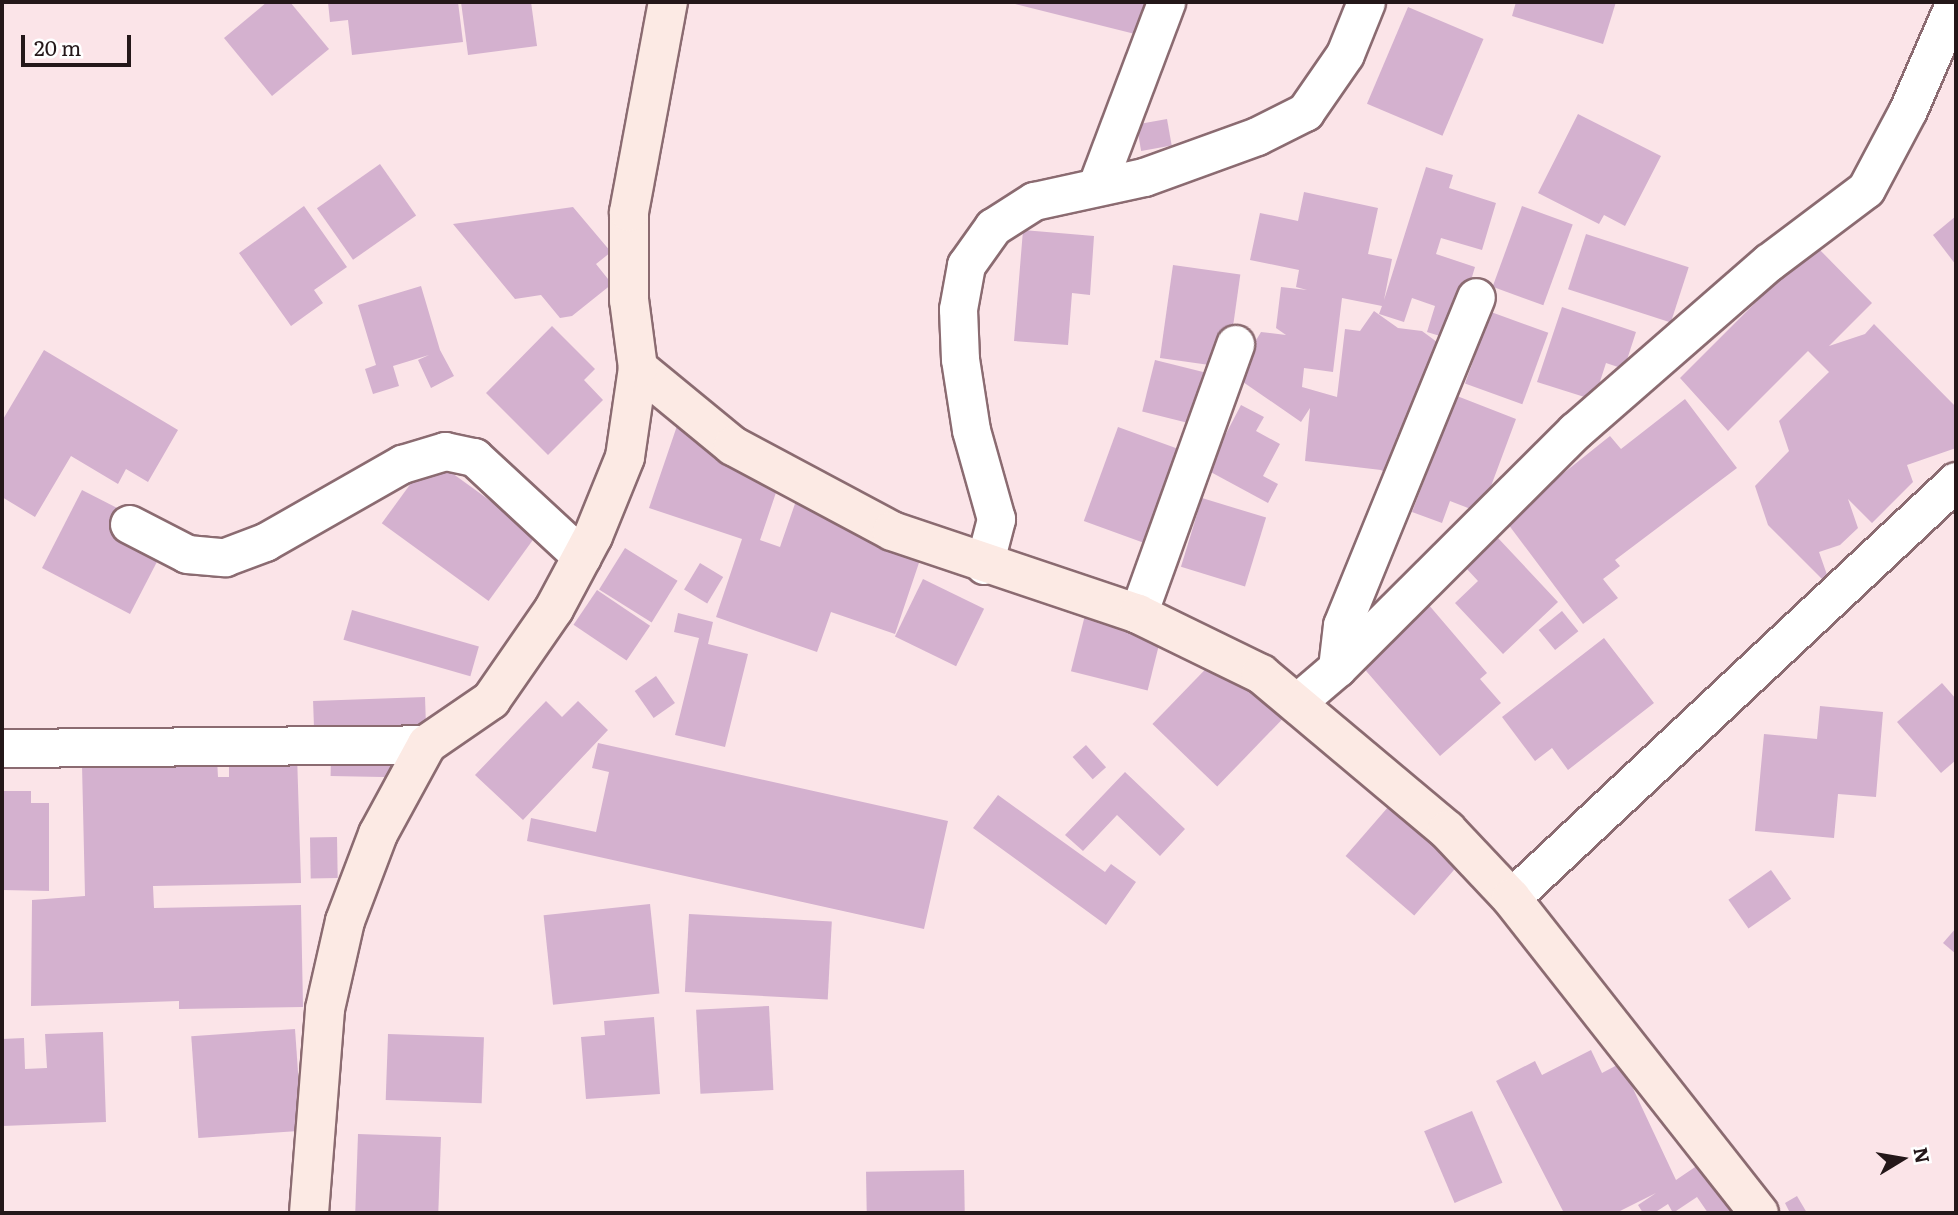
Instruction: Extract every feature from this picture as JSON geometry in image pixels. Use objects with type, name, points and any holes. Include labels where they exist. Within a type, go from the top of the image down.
[{"type":"street","points":[[309,1213],[325,1009],[345,922],[378,834],[426,744],[491,700],[554,609],[582,557],[625,457],[638,368],[629,300],[629,212],[668,2]]},
{"type":"street","points":[[1097,185],[1166,2]]},
{"type":"street","points":[[984,565],[996,519],[971,430],[960,359],[958,309],[966,265],[993,227],[1034,201],[1097,185],[1144,177],[1257,136],[1305,112],[1345,54],[1366,2]]},
{"type":"street","points":[[1296,703],[1337,668],[1575,431],[1769,262],[1866,189],[1908,110],[1955,2]]},
{"type":"street","points":[[1337,668],[1342,625],[1476,298]]},
{"type":"street","points":[[1138,614],[1235,344]]},
{"type":"street","points":[[638,368],[733,446],[892,531],[984,565],[1138,614],[1261,674],[1447,831],[1511,898],[1759,1213]]},
{"type":"street","points":[[129,524],[187,554],[225,557],[265,542],[402,464],[445,451],[474,457],[582,557]]},
{"type":"street","points":[[1511,898],[1956,481]]},
{"type":"street","points":[[2,748],[426,744]]},
{"type":"building","points":[[267,2],[290,2],[329,49],[272,96],[224,38]]},
{"type":"building","points":[[328,2],[458,2],[463,42],[352,55],[348,20],[330,22]]},
{"type":"building","points":[[461,2],[531,2],[537,46],[468,55]]},
{"type":"building","points":[[1007,2],[1151,2],[1143,36]]},
{"type":"building","points":[[1516,2],[1616,2],[1603,44],[1512,16]]},
{"type":"building","points":[[1408,7],[1483,39],[1442,136],[1367,104]]},
{"type":"building","points":[[1578,114],[1661,156],[1625,226],[1604,215],[1599,224],[1538,193]]},
{"type":"building","points":[[1167,119],[1172,146],[1141,151],[1136,124]]},
{"type":"building","points":[[380,164],[416,216],[353,260],[317,208]]},
{"type":"building","points":[[1426,167],[1453,175],[1449,188],[1496,203],[1482,250],[1441,238],[1436,254],[1475,267],[1453,340],[1427,332],[1435,306],[1412,298],[1404,322],[1379,314],[1382,306],[1342,298],[1333,372],[1304,368],[1302,387],[1337,397],[1345,329],[1360,331],[1374,311],[1398,328],[1422,331],[1437,342],[1433,382],[1411,437],[1397,436],[1390,476],[1381,470],[1305,461],[1310,408],[1301,422],[1243,382],[1247,355],[1261,332],[1286,335],[1276,328],[1281,287],[1307,290],[1296,287],[1299,270],[1250,260],[1260,213],[1298,221],[1304,192],[1378,208],[1368,254],[1392,259],[1384,300]]},
{"type":"building","points":[[304,206],[347,267],[314,290],[323,303],[291,326],[239,253]]},
{"type":"building","points":[[1522,206],[1573,224],[1543,305],[1493,287]]},
{"type":"building","points":[[573,207],[611,252],[596,264],[612,284],[572,316],[560,318],[541,295],[515,299],[453,224]]},
{"type":"building","points":[[1956,216],[1956,265],[1933,235]]},
{"type":"building","points":[[1023,230],[1094,236],[1090,295],[1072,293],[1068,345],[1014,341]]},
{"type":"building","points":[[1586,234],[1689,267],[1671,323],[1568,289]]},
{"type":"building","points":[[1818,248],[1872,303],[1829,346],[1865,334],[1874,324],[1956,407],[1956,448],[1907,465],[1913,482],[1872,523],[1848,499],[1858,528],[1840,545],[1819,552],[1832,589],[1768,525],[1755,486],[1789,451],[1779,421],[1829,372],[1808,351],[1728,431],[1680,378],[1805,253]]},
{"type":"building","points":[[1173,265],[1240,274],[1227,368],[1160,358]]},
{"type":"building","points":[[421,286],[440,350],[454,376],[431,388],[418,360],[429,355],[393,366],[399,386],[373,394],[365,369],[376,365],[358,305]]},
{"type":"building","points":[[1562,307],[1636,332],[1624,369],[1606,363],[1594,400],[1537,382]]},
{"type":"building","points":[[1491,312],[1548,333],[1522,404],[1465,383]]},
{"type":"building","points":[[552,326],[595,369],[584,380],[603,400],[548,455],[486,393]]},
{"type":"building","points":[[44,350],[178,430],[148,482],[126,469],[118,484],[71,456],[35,517],[2,497],[2,421]]},
{"type":"building","points":[[1155,360],[1214,375],[1201,426],[1142,411]]},
{"type":"building","points":[[1457,396],[1516,419],[1481,513],[1450,501],[1442,523],[1412,512]]},
{"type":"building","points":[[1685,399],[1737,468],[1615,560],[1620,566],[1603,579],[1618,598],[1583,624],[1505,520],[1610,436],[1621,449]]},
{"type":"building","points":[[1241,405],[1264,417],[1256,431],[1280,444],[1263,476],[1278,484],[1268,503],[1207,470]]},
{"type":"building","points":[[679,420],[788,457],[760,540],[780,547],[798,495],[927,539],[895,634],[831,612],[817,652],[716,617],[742,539],[649,508]]},
{"type":"building","points":[[1118,427],[1189,453],[1155,547],[1084,521]]},
{"type":"building","points":[[430,457],[537,535],[489,601],[382,523]]},
{"type":"building","points":[[82,490],[123,511],[161,554],[130,614],[42,568]]},
{"type":"building","points":[[1202,498],[1266,518],[1245,586],[1181,567]]},
{"type":"building","points":[[1498,538],[1558,602],[1503,654],[1455,603],[1478,581],[1466,568]]},
{"type":"building","points":[[625,548],[678,581],[652,622],[599,590]]},
{"type":"building","points":[[700,563],[723,577],[707,603],[684,590]]},
{"type":"building","points":[[923,579],[984,609],[956,666],[895,637]]},
{"type":"building","points":[[597,590],[650,626],[627,661],[574,625]]},
{"type":"building","points":[[1422,597],[1487,673],[1480,679],[1501,703],[1440,756],[1354,657]]},
{"type":"building","points":[[352,610],[479,646],[470,676],[343,640]]},
{"type":"building","points":[[1562,611],[1578,631],[1555,650],[1539,630]]},
{"type":"building","points":[[678,613],[713,622],[708,644],[748,654],[725,747],[675,735],[699,638],[674,632]]},
{"type":"building","points":[[1085,615],[1162,634],[1148,690],[1071,671]]},
{"type":"building","points":[[1604,638],[1654,703],[1568,770],[1552,748],[1535,761],[1502,717]]},
{"type":"building","points":[[1224,650],[1289,713],[1217,787],[1152,724]]},
{"type":"building","points":[[656,676],[675,703],[654,718],[635,691]]},
{"type":"building","points":[[1942,683],[1956,699],[1956,760],[1941,773],[1897,722]]},
{"type":"building","points":[[425,697],[426,731],[314,735],[313,701]]},
{"type":"building","points":[[546,701],[562,717],[578,701],[608,730],[523,820],[475,775]]},
{"type":"building","points":[[1820,706],[1883,712],[1876,797],[1838,794],[1834,838],[1755,831],[1764,734],[1817,739]]},
{"type":"building","points":[[598,743],[948,821],[924,929],[527,841],[531,818],[596,832],[609,772],[592,768]]},
{"type":"building","points":[[1086,745],[1106,767],[1093,779],[1073,757]]},
{"type":"building","points":[[331,753],[396,754],[396,777],[331,776]]},
{"type":"building","points":[[297,754],[301,883],[153,886],[154,908],[301,905],[303,1007],[179,1009],[179,1001],[31,1006],[32,900],[85,896],[82,765],[217,759],[218,777],[229,777],[229,756]]},
{"type":"building","points":[[1125,772],[1185,829],[1160,856],[1117,815],[1083,851],[1065,835]]},
{"type":"building","points":[[2,791],[31,791],[31,803],[49,803],[49,891],[2,890]]},
{"type":"building","points":[[1402,791],[1471,851],[1414,916],[1346,856]]},
{"type":"building","points":[[998,795],[1105,872],[1111,864],[1136,882],[1106,925],[973,828]]},
{"type":"building","points":[[310,837],[337,837],[338,878],[311,878]]},
{"type":"building","points":[[1771,870],[1791,899],[1748,928],[1728,900]]},
{"type":"building","points":[[650,904],[659,994],[553,1005],[544,915]]},
{"type":"building","points":[[689,914],[832,921],[828,999],[685,992]]},
{"type":"building","points":[[1956,928],[1956,954],[1943,943]]},
{"type":"building","points":[[769,1006],[773,1090],[700,1094],[696,1010]]},
{"type":"building","points":[[654,1017],[660,1094],[586,1099],[581,1037],[605,1035],[604,1021]]},
{"type":"building","points":[[295,1029],[302,1131],[198,1138],[191,1036]]},
{"type":"building","points":[[103,1032],[106,1122],[2,1126],[2,1039],[24,1038],[25,1069],[47,1068],[45,1034]]},
{"type":"building","points":[[388,1034],[484,1037],[482,1103],[386,1100]]},
{"type":"building","points":[[1591,1050],[1602,1073],[1621,1063],[1676,1180],[1701,1163],[1733,1211],[1708,1213],[1697,1197],[1673,1213],[1668,1204],[1654,1213],[1643,1213],[1638,1205],[1656,1193],[1616,1213],[1564,1213],[1496,1081],[1535,1061],[1542,1075]]},
{"type":"building","points":[[1472,1111],[1502,1183],[1455,1203],[1424,1131]]},
{"type":"building","points":[[358,1134],[441,1137],[438,1213],[355,1213]]},
{"type":"building","points":[[964,1170],[965,1213],[867,1213],[866,1172]]},
{"type":"building","points":[[1797,1196],[1807,1213],[1790,1213],[1785,1203]]}]
